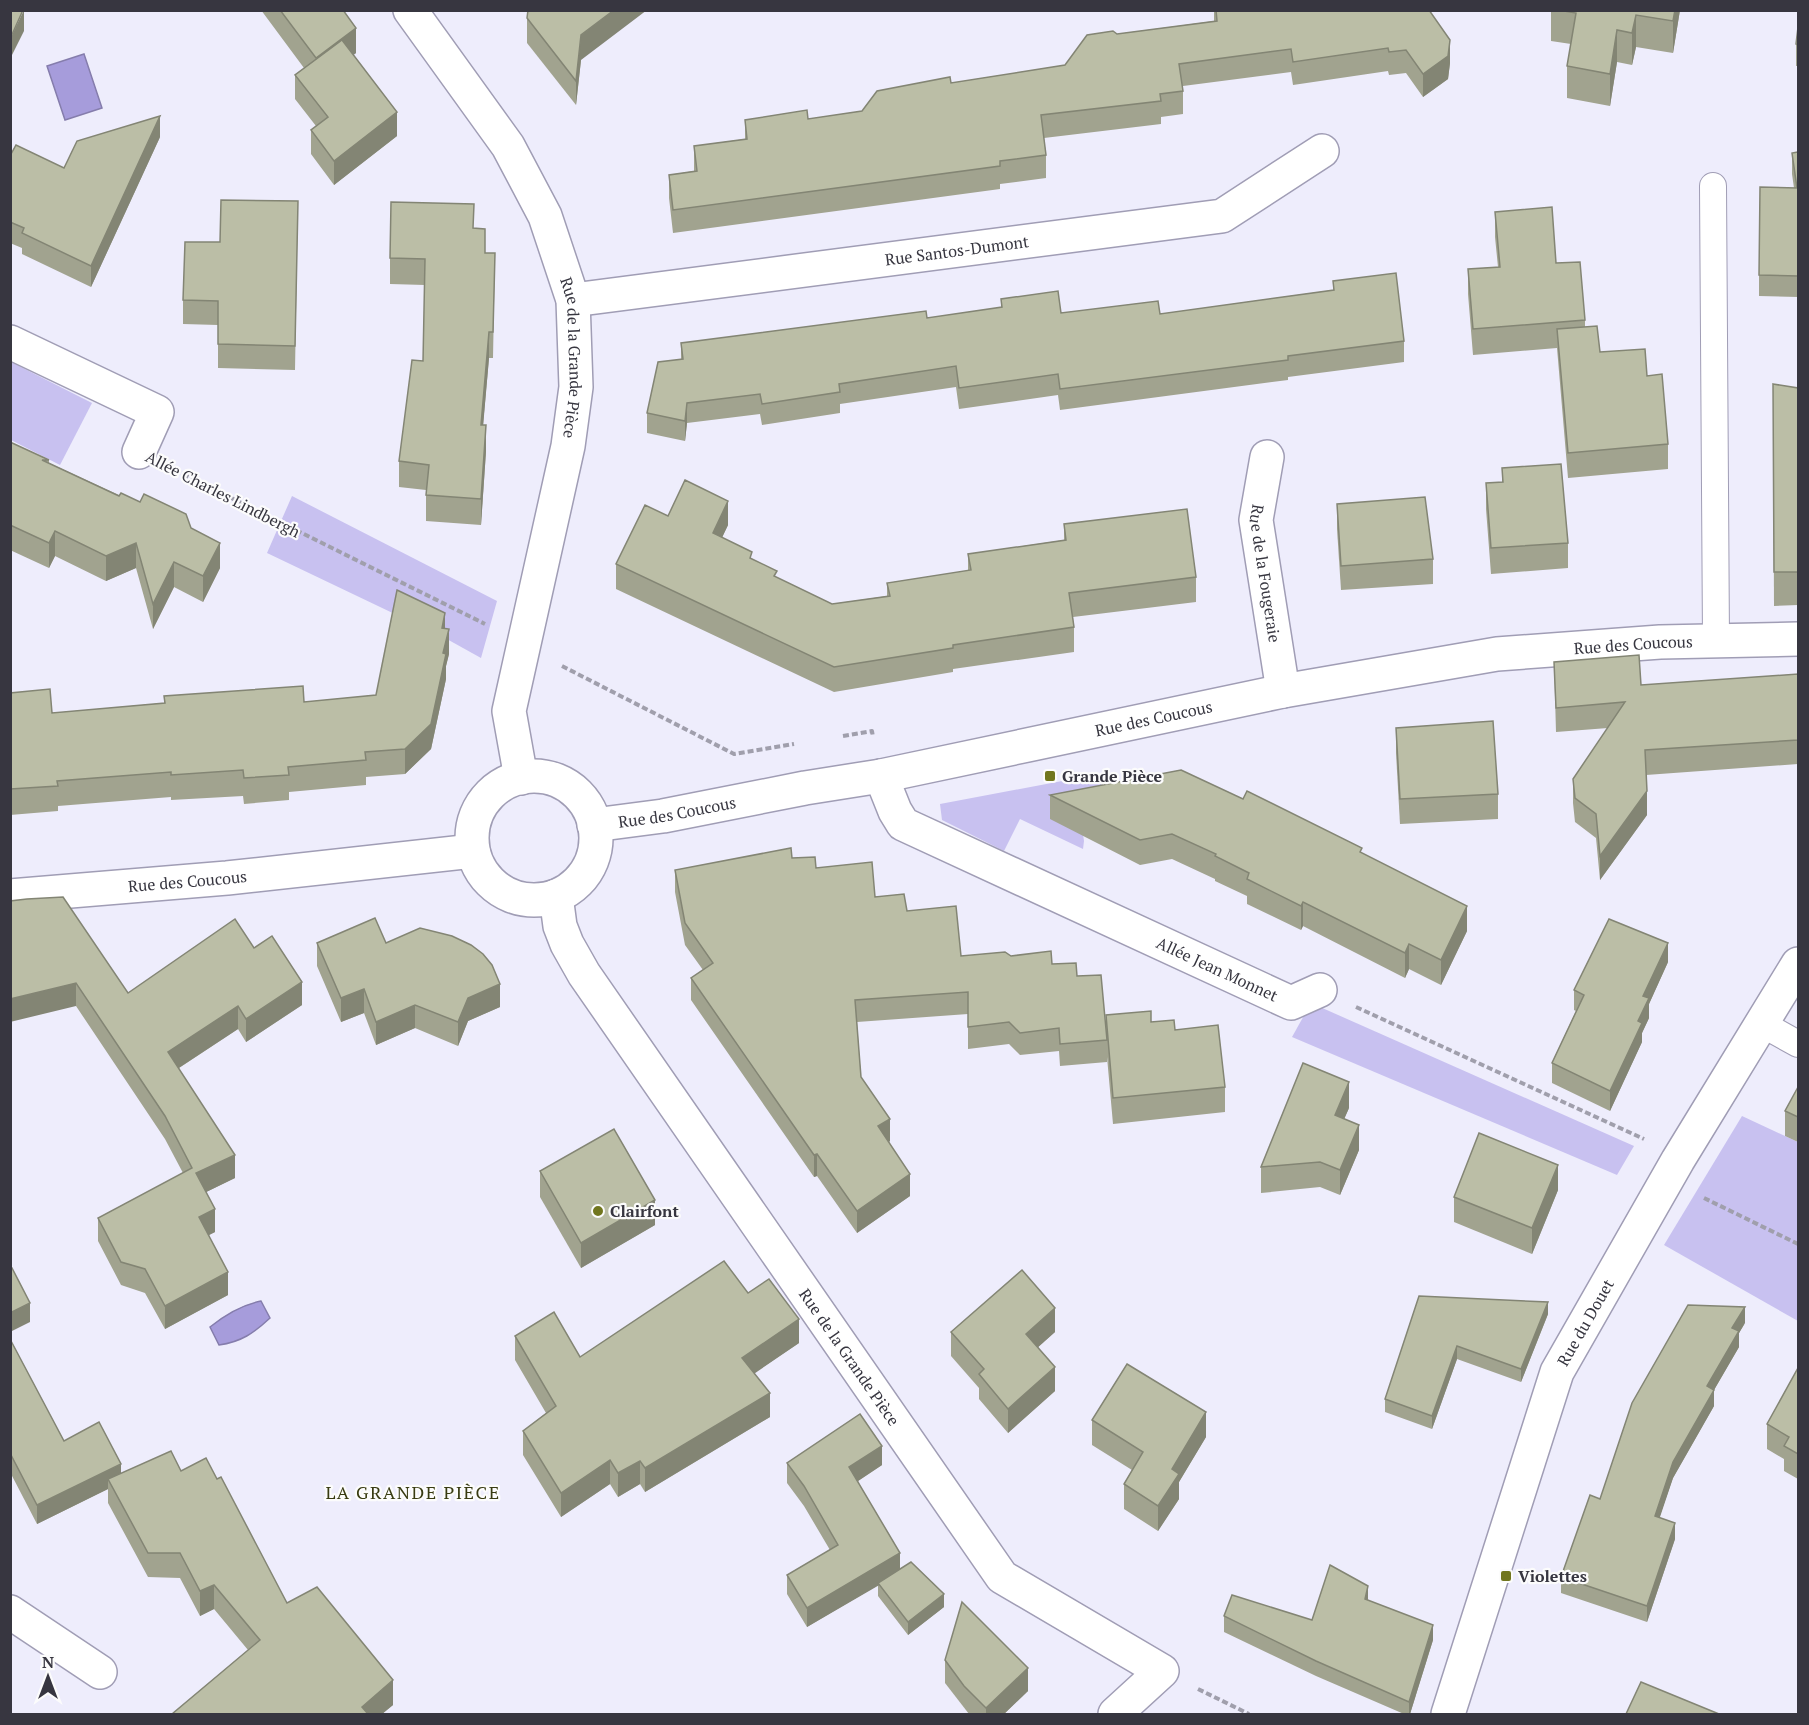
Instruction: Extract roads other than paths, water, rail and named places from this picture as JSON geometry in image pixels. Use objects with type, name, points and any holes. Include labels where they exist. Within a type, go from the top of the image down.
[{"type":"street","name":"Rue de la Grande Pièce","points":[[410,10],[508,146],[545,216],[573,300],[576,387],[568,446],[509,711],[521,778]]},
{"type":"street","name":"Rue Santos-Dumont","points":[[573,300],[1222,216],[1322,151]]},
{"type":"street","name":"Allée Charles Lindbergh","points":[[10,342],[157,412],[139,452]]},
{"type":"street","name":"Rue de la Fougeraie","points":[[1267,457],[1256,520],[1283,691]]},
{"type":"street","name":"Rue des Coucous","points":[[594,825],[663,816],[881,776],[1283,691],[1497,654],[1649,642],[1798,639]]},
{"type":"street","points":[[540,776],[564,784],[582,800],[594,825],[596,844],[588,867],[573,885],[556,896],[529,900],[505,893],[487,878],[479,867],[473,851],[473,826],[481,805],[500,786],[521,778],[540,776]]},
{"type":"street","name":"Allée Jean Monnet","points":[[881,776],[894,811],[903,825],[1291,1002],[1320,990]]},
{"type":"street","name":"Rue des Coucous","points":[[10,896],[227,878],[473,851]]},
{"type":"street","name":"Rue de la Grande Pièce","points":[[556,896],[560,926],[584,974],[1002,1577],[1162,1671],[1115,1714]]},
{"type":"street","name":"Rue du Douet","points":[[1448,1714],[1557,1372],[1678,1160],[1798,964]]},
{"type":"street","points":[[10,1612],[100,1672]]},
{"type":"lane","name":"Rue des Coucous","points":[[1713,186],[1716,640]]},
{"type":"lane","points":[[1762,1024],[1798,1044]]},
{"type":"place","name":"Grande Pièce","points":[[1050,776]]},
{"type":"place","name":"Clairfont","points":[[598,1211]]},
{"type":"place","name":"Violettes","points":[[1506,1576]]},
{"type":"district","name":"LA GRANDE PIÈCE","points":[[413,1493]]}]
